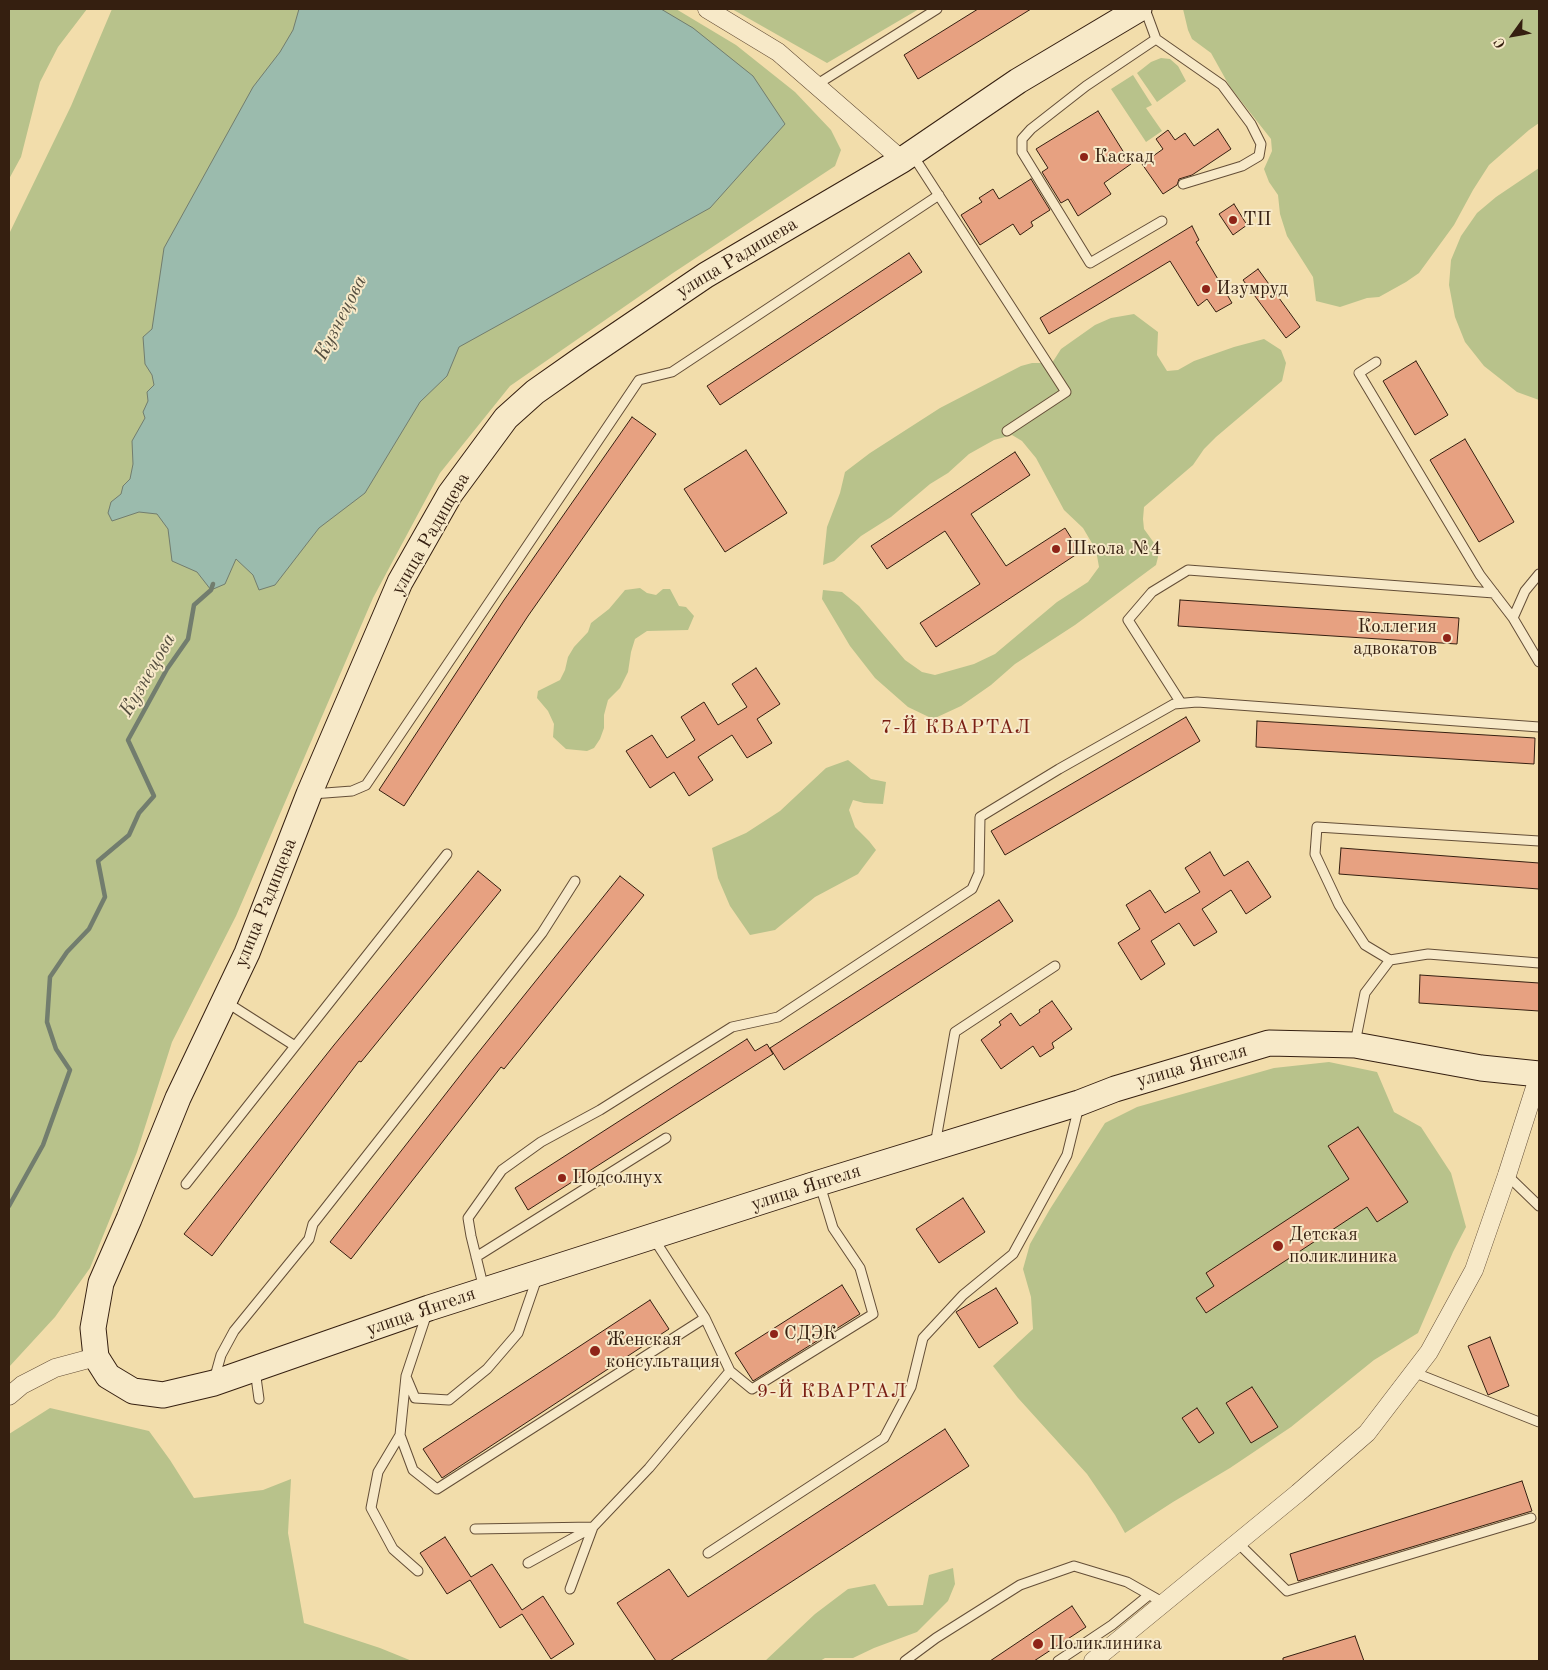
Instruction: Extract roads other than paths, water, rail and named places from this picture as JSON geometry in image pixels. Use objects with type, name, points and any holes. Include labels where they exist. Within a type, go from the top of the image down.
[{"type":"street","points":[[707,9],[778,52],[816,85],[907,157]]},
{"type":"street","name":"улица Радищева","points":[[96,1357],[93,1328],[101,1283],[178,1098],[247,953],[309,794],[400,582],[450,494],[506,418],[535,392],[706,275],[907,157],[1018,81],[1139,9]]},
{"type":"street","name":"улица Янгеля","points":[[96,1357],[108,1376],[132,1391],[163,1395],[214,1383],[484,1290],[1079,1103],[1115,1089],[1269,1043],[1355,1045],[1481,1068],[1539,1075]]},
{"type":"street","points":[[1093,1661],[1157,1599],[1238,1543],[1367,1433],[1429,1352],[1474,1270],[1539,1075]]},
{"type":"street","points":[[9,1396],[22,1385],[55,1368],[96,1357]]},
{"type":"lane","points":[[816,85],[937,9]]},
{"type":"lane","points":[[1144,9],[1156,39],[1222,85],[1251,124],[1261,144],[1259,156],[1242,166],[1183,184]]},
{"type":"lane","points":[[1156,39],[1086,86],[1031,129],[1022,139],[1022,152],[1090,263],[1162,221]]},
{"type":"lane","points":[[907,157],[939,195],[1066,392],[1007,431]]},
{"type":"lane","points":[[309,794],[352,792],[366,785],[639,380],[672,372],[939,195]]},
{"type":"lane","points":[[1376,362],[1359,373],[1480,575],[1513,618],[1539,662]]},
{"type":"lane","points":[[1181,703],[1128,620],[1152,592],[1188,570],[1494,593]]},
{"type":"lane","points":[[1513,618],[1525,591],[1539,574]]},
{"type":"lane","points":[[484,1290],[468,1218],[502,1170],[541,1142],[600,1110],[732,1026],[778,1017],[972,889],[979,873],[980,818],[1067,764],[1174,704],[1197,702],[1539,727]]},
{"type":"lane","points":[[1539,841],[1317,827],[1315,854],[1339,905],[1365,945],[1390,960],[1428,954],[1539,963]]},
{"type":"lane","points":[[186,1184],[447,854]]},
{"type":"lane","points":[[214,1383],[221,1354],[234,1331],[309,1239],[314,1224],[542,933],[575,881]]},
{"type":"lane","points":[[1355,1045],[1365,993],[1390,960]]},
{"type":"lane","points":[[935,1148],[955,1032],[1055,966]]},
{"type":"lane","points":[[225,1001],[295,1046]]},
{"type":"lane","points":[[708,1553],[884,1438],[911,1386],[922,1338],[963,1295],[1013,1254],[1067,1155],[1079,1103]]},
{"type":"lane","points":[[476,1257],[666,1138]]},
{"type":"lane","points":[[1507,1175],[1539,1206]]},
{"type":"lane","points":[[653,1237],[705,1318],[730,1372],[752,1389],[873,1314],[860,1268],[833,1228],[820,1183]]},
{"type":"lane","points":[[406,1376],[415,1398],[449,1400],[487,1369],[518,1332],[538,1274]]},
{"type":"lane","points":[[418,1571],[394,1549],[371,1508],[378,1472],[400,1435],[406,1376],[429,1308]]},
{"type":"lane","points":[[400,1435],[414,1470],[437,1490],[705,1318]]},
{"type":"lane","points":[[254,1369],[259,1399]]},
{"type":"lane","points":[[528,1563],[593,1527],[649,1468],[730,1372]]},
{"type":"lane","points":[[1413,1372],[1539,1422]]},
{"type":"lane","points":[[1238,1543],[1287,1591],[1531,1518]]},
{"type":"lane","points":[[476,1529],[593,1527]]},
{"type":"lane","points":[[570,1589],[593,1527]]},
{"type":"lane","points":[[905,1661],[936,1638],[1020,1585],[1074,1566],[1128,1582],[1157,1599],[1112,1625],[1058,1661]]},
{"type":"water","points":[[299,9],[661,9],[693,28],[753,76],[785,124],[710,208],[459,347],[447,376],[420,402],[365,493],[319,528],[275,585],[259,590],[253,575],[236,559],[225,584],[211,590],[197,572],[172,561],[168,529],[157,514],[139,512],[112,521],[108,513],[111,502],[121,494],[123,486],[130,479],[133,464],[132,441],[145,418],[143,412],[148,401],[147,392],[154,385],[152,375],[145,364],[143,337],[152,329],[164,248],[253,87],[280,52],[293,30]]},
{"type":"waterway","name":"Кузнецова","points":[[9,1206],[43,1145],[70,1070],[56,1049],[47,1022],[50,977],[67,952],[89,929],[105,897],[98,861],[129,835],[139,813],[154,796],[128,740],[167,669],[188,639],[194,605],[211,590],[213,584]]},
{"type":"place","name":"Каскад","points":[[1084,157]]},
{"type":"place","name":"ТП","points":[[1233,220]]},
{"type":"place","name":"Изумруд","points":[[1206,289]]},
{"type":"place","name":"Школа №4","points":[[1056,549]]},
{"type":"place","name":"Коллегия адвокатов","points":[[1447,638]]},
{"type":"place","name":"Подсолнух","points":[[562,1178]]},
{"type":"place","name":"Детская поликлиника","points":[[1278,1246]]},
{"type":"place","name":"СДЭК","points":[[774,1334]]},
{"type":"place","name":"Женская консультация","points":[[595,1351]]},
{"type":"place","name":"Поликлиника","points":[[1038,1644]]},
{"type":"district","name":"7-Й КВАРТАЛ","points":[[956,728]]},
{"type":"district","name":"9-Й КВАРТАЛ","points":[[832,1392]]}]
